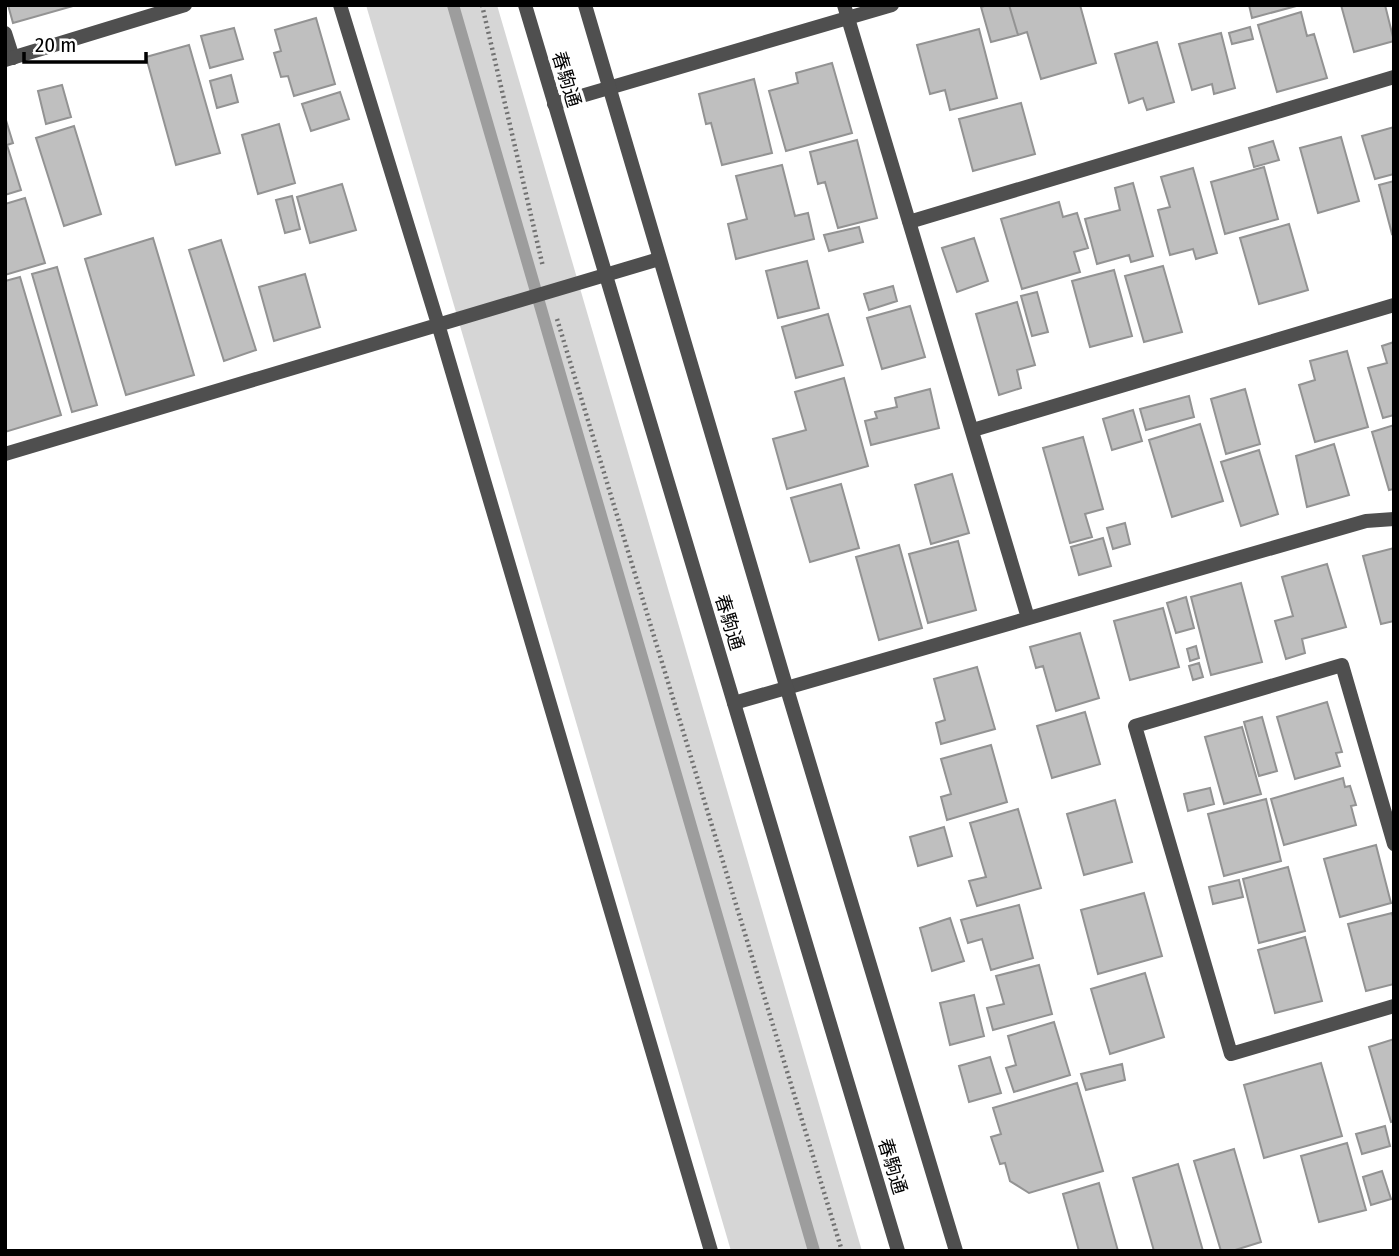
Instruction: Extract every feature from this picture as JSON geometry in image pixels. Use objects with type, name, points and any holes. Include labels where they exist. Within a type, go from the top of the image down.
[{"type":"street","points":[[5,33],[9,59],[185,5]]},
{"type":"street","points":[[340,5],[438,324],[711,1251]]},
{"type":"street","name":"春駒通","points":[[525,5],[898,1251]]},
{"type":"street","name":"春駒通","points":[[585,5],[956,1251]]},
{"type":"street","points":[[554,104],[845,12],[892,5]]},
{"type":"street","points":[[845,12],[1028,618]]},
{"type":"street","points":[[909,222],[1394,77]]},
{"type":"street","points":[[5,454],[659,259]]},
{"type":"street","points":[[973,430],[1394,305]]},
{"type":"street","points":[[734,704],[1366,521],[1394,519]]},
{"type":"street","points":[[1394,844],[1342,665],[1135,726],[1231,1054],[1394,1006]]},
{"type":"path","points":[[482,5],[549,292],[842,1251]]},
{"type":"shaded area","points":[[366,5],[497,5],[862,1251],[731,1251]]},
{"type":"building","points":[[8,5],[73,5],[73,6],[13,23]]},
{"type":"building","points":[[1009,5],[1018,35],[991,42],[981,7]]},
{"type":"building","points":[[1009,5],[1080,5],[1096,63],[1041,79],[1027,32],[1018,35]]},
{"type":"building","points":[[1249,5],[1300,5],[1252,18]]},
{"type":"building","points":[[1341,5],[1385,5],[1394,41],[1354,52]]},
{"type":"building","points":[[1301,12],[1307,36],[1314,34],[1327,78],[1277,92],[1258,25]]},
{"type":"building","points":[[316,18],[335,84],[294,96],[288,76],[281,77],[274,53],[281,51],[275,30]]},
{"type":"building","points":[[1250,27],[1253,39],[1232,44],[1229,33]]},
{"type":"building","points":[[234,28],[243,59],[210,68],[201,36]]},
{"type":"building","points":[[979,29],[997,98],[950,110],[945,90],[930,94],[917,45]]},
{"type":"building","points":[[1221,33],[1235,88],[1214,94],[1212,84],[1192,90],[1179,44]]},
{"type":"building","points":[[1157,42],[1174,102],[1147,110],[1143,98],[1129,103],[1115,54]]},
{"type":"building","points":[[189,45],[220,153],[176,165],[146,57]]},
{"type":"building","points":[[832,63],[852,133],[786,151],[769,91],[798,83],[796,73]]},
{"type":"building","points":[[231,75],[238,102],[217,108],[210,81]]},
{"type":"building","points":[[754,79],[772,153],[722,165],[711,123],[706,124],[699,94]]},
{"type":"building","points":[[62,85],[71,117],[46,124],[38,91]]},
{"type":"building","points":[[340,92],[349,119],[311,131],[302,104]]},
{"type":"building","points":[[1021,103],[1035,154],[973,171],[959,119]]},
{"type":"building","points":[[5,117],[13,143],[7,145],[21,190],[5,195]]},
{"type":"building","points":[[279,124],[295,183],[258,194],[242,135]]},
{"type":"building","points":[[74,126],[101,214],[64,226],[36,138]]},
{"type":"building","points":[[1394,127],[1394,174],[1375,179],[1362,136]]},
{"type":"building","points":[[1341,137],[1359,201],[1318,213],[1300,148]]},
{"type":"building","points":[[857,140],[877,218],[838,228],[825,182],[818,184],[810,152]]},
{"type":"building","points":[[1273,141],[1279,160],[1254,167],[1249,148]]},
{"type":"building","points":[[782,165],[795,216],[808,213],[814,239],[736,259],[728,224],[747,219],[736,176]]},
{"type":"building","points":[[1264,167],[1278,219],[1225,234],[1211,182]]},
{"type":"building","points":[[1193,168],[1217,253],[1196,259],[1193,249],[1170,255],[1158,210],[1170,207],[1161,177]]},
{"type":"building","points":[[1394,181],[1394,233],[1392,234],[1379,185]]},
{"type":"building","points":[[1133,183],[1153,256],[1131,262],[1129,255],[1097,264],[1085,219],[1120,210],[1115,188]]},
{"type":"building","points":[[342,184],[356,230],[310,243],[297,197]]},
{"type":"building","points":[[292,196],[300,229],[285,233],[276,200]]},
{"type":"building","points":[[25,198],[45,263],[5,275],[5,204]]},
{"type":"building","points":[[1059,202],[1063,217],[1077,213],[1088,248],[1074,252],[1080,272],[1022,289],[1001,219]]},
{"type":"building","points":[[1289,224],[1308,290],[1259,304],[1240,238]]},
{"type":"building","points":[[859,227],[863,242],[829,251],[824,235]]},
{"type":"building","points":[[153,238],[194,375],[126,395],[85,259]]},
{"type":"building","points":[[974,238],[988,281],[957,292],[942,248]]},
{"type":"building","points":[[221,240],[256,350],[224,361],[189,250]]},
{"type":"building","points":[[807,261],[819,308],[778,318],[766,271]]},
{"type":"building","points":[[1163,266],[1182,332],[1144,342],[1125,276]]},
{"type":"building","points":[[57,267],[97,405],[72,412],[32,274]]},
{"type":"building","points":[[1114,270],[1132,336],[1090,347],[1072,281]]},
{"type":"building","points":[[305,274],[320,327],[274,341],[259,287]]},
{"type":"building","points":[[20,277],[61,415],[5,432],[5,281]]},
{"type":"building","points":[[893,286],[897,301],[869,310],[864,294]]},
{"type":"building","points":[[1037,292],[1048,332],[1032,336],[1021,296]]},
{"type":"building","points":[[1017,302],[1035,365],[1017,370],[1021,388],[999,395],[976,314]]},
{"type":"building","points":[[910,306],[925,357],[882,369],[867,318]]},
{"type":"building","points":[[828,314],[843,365],[796,378],[782,327]]},
{"type":"building","points":[[1394,342],[1394,415],[1383,418],[1368,368],[1387,363],[1382,346]]},
{"type":"building","points":[[1347,351],[1368,427],[1315,442],[1299,385],[1315,380],[1310,361]]},
{"type":"building","points":[[844,378],[868,466],[787,489],[773,439],[806,430],[795,392]]},
{"type":"building","points":[[930,389],[939,428],[871,445],[865,421],[877,418],[875,412],[897,407],[895,398]]},
{"type":"building","points":[[1245,389],[1260,444],[1226,454],[1211,399]]},
{"type":"building","points":[[1189,396],[1194,417],[1146,430],[1140,409]]},
{"type":"building","points":[[1133,410],[1142,441],[1112,450],[1103,419]]},
{"type":"building","points":[[1200,424],[1223,501],[1172,517],[1149,440]]},
{"type":"building","points":[[1394,425],[1394,489],[1389,490],[1372,432]]},
{"type":"building","points":[[1083,437],[1103,509],[1085,514],[1092,537],[1070,543],[1043,448]]},
{"type":"building","points":[[1334,444],[1349,495],[1307,507],[1296,456]]},
{"type":"building","points":[[1259,450],[1278,514],[1241,526],[1221,462]]},
{"type":"building","points":[[952,474],[969,533],[931,544],[915,485]]},
{"type":"building","points":[[841,484],[859,548],[810,562],[791,498]]},
{"type":"building","points":[[1125,523],[1130,544],[1113,549],[1107,528]]},
{"type":"building","points":[[1103,538],[1111,566],[1079,575],[1071,547]]},
{"type":"building","points":[[958,541],[976,610],[928,623],[909,554]]},
{"type":"building","points":[[899,545],[922,628],[879,640],[856,557]]},
{"type":"building","points":[[1394,548],[1394,621],[1381,624],[1363,556]]},
{"type":"building","points":[[1327,564],[1346,627],[1302,639],[1305,653],[1286,659],[1275,621],[1293,616],[1282,577]]},
{"type":"building","points":[[1241,583],[1262,662],[1211,675],[1191,597]]},
{"type":"building","points":[[1186,597],[1194,628],[1176,633],[1167,603]]},
{"type":"building","points":[[1163,608],[1179,667],[1130,680],[1114,621]]},
{"type":"building","points":[[1080,633],[1099,698],[1056,711],[1043,666],[1036,668],[1030,647]]},
{"type":"building","points":[[1196,646],[1199,658],[1190,661],[1187,649]]},
{"type":"building","points":[[1199,663],[1203,677],[1193,680],[1189,666]]},
{"type":"building","points":[[977,667],[995,729],[941,744],[936,723],[945,720],[934,679]]},
{"type":"building","points":[[1327,702],[1342,752],[1336,753],[1340,766],[1295,779],[1277,717]]},
{"type":"building","points":[[1085,712],[1100,764],[1052,778],[1037,726]]},
{"type":"building","points":[[1262,717],[1277,771],[1259,776],[1244,722]]},
{"type":"building","points":[[1242,727],[1261,794],[1224,804],[1205,737]]},
{"type":"building","points":[[991,745],[1007,802],[947,820],[941,797],[951,794],[941,759]]},
{"type":"building","points":[[1343,778],[1345,787],[1350,786],[1356,805],[1351,806],[1356,825],[1284,845],[1271,799]]},
{"type":"building","points":[[1210,788],[1214,804],[1188,811],[1184,794]]},
{"type":"building","points":[[1266,799],[1281,861],[1224,876],[1208,814]]},
{"type":"building","points":[[1115,800],[1132,862],[1084,875],[1067,814]]},
{"type":"building","points":[[1018,809],[1041,888],[977,906],[969,881],[986,877],[970,823]]},
{"type":"building","points":[[944,827],[952,856],[918,866],[910,837]]},
{"type":"building","points":[[1376,845],[1391,903],[1340,917],[1324,859]]},
{"type":"building","points":[[1288,867],[1305,931],[1259,943],[1243,879]]},
{"type":"building","points":[[1239,880],[1243,897],[1213,904],[1209,887]]},
{"type":"building","points":[[1144,893],[1162,956],[1098,974],[1081,910]]},
{"type":"building","points":[[1019,905],[1033,958],[991,970],[982,939],[968,943],[961,920]]},
{"type":"building","points":[[1392,913],[1394,984],[1366,991],[1348,924]]},
{"type":"building","points":[[950,918],[964,961],[932,971],[920,928]]},
{"type":"building","points":[[1305,937],[1322,1001],[1275,1013],[1258,950]]},
{"type":"building","points":[[1039,965],[1052,1014],[993,1030],[987,1008],[1004,1004],[996,976]]},
{"type":"building","points":[[1145,973],[1164,1037],[1110,1054],[1091,989]]},
{"type":"building","points":[[974,995],[984,1036],[950,1045],[940,1003]]},
{"type":"building","points":[[1054,1022],[1070,1075],[1014,1092],[1006,1068],[1016,1065],[1008,1036]]},
{"type":"building","points":[[1394,1039],[1394,1121],[1391,1122],[1369,1047]]},
{"type":"building","points":[[990,1057],[1001,1093],[969,1102],[959,1066]]},
{"type":"building","points":[[1321,1063],[1342,1136],[1264,1158],[1244,1085]]},
{"type":"building","points":[[1122,1064],[1125,1080],[1086,1090],[1081,1074]]},
{"type":"building","points":[[1077,1083],[1103,1171],[1029,1193],[1010,1181],[1005,1163],[1000,1164],[991,1137],[1001,1134],[993,1108]]},
{"type":"building","points":[[1385,1126],[1390,1146],[1362,1154],[1356,1134]]},
{"type":"building","points":[[1347,1143],[1366,1210],[1319,1222],[1301,1156]]},
{"type":"building","points":[[1234,1149],[1261,1242],[1232,1251],[1221,1251],[1194,1161]]},
{"type":"building","points":[[1178,1164],[1203,1251],[1154,1251],[1133,1178]]},
{"type":"building","points":[[1382,1171],[1391,1199],[1371,1205],[1363,1177]]},
{"type":"building","points":[[1099,1183],[1118,1251],[1079,1251],[1063,1194]]},
{"type":"waterway","points":[[453,5],[814,1251]]}]
